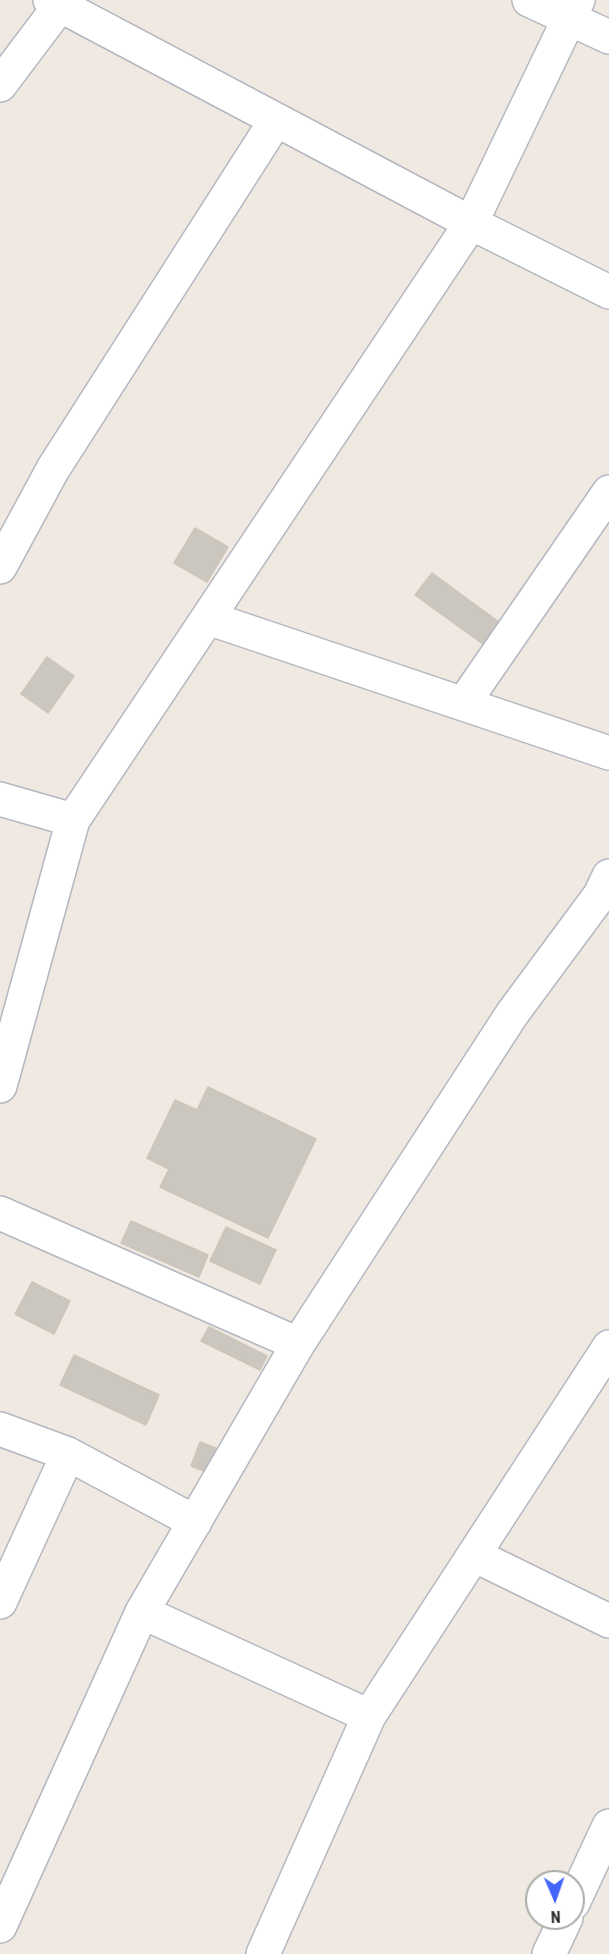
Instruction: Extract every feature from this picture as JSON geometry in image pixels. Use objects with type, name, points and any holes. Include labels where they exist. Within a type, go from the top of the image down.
[{"type":"street","points":[[529,0],[574,9],[609,37]]},
{"type":"street","points":[[0,85],[58,2],[471,223],[609,292]]},
{"type":"street","points":[[0,1086],[73,820],[471,223],[574,9]]},
{"type":"street","points":[[0,567],[53,469],[276,120]]},
{"type":"street","points":[[463,704],[609,492]]},
{"type":"street","points":[[208,618],[609,753]]},
{"type":"street","points":[[0,799],[73,820]]},
{"type":"street","points":[[0,1926],[8,1887],[142,1612],[298,1344],[512,1014],[606,890]]},
{"type":"street","points":[[0,1213],[298,1344]]},
{"type":"street","points":[[263,1954],[369,1716],[609,1347]]},
{"type":"street","points":[[0,1429],[68,1454],[195,1522]]},
{"type":"street","points":[[0,1602],[68,1454]]},
{"type":"street","points":[[474,1555],[609,1621]]},
{"type":"street","points":[[142,1612],[369,1716]]},
{"type":"street","points":[[585,1877],[609,1826]]},
{"type":"street","points":[[549,1954],[560,1930]]},
{"type":"building","points":[[195,528],[228,547],[207,582],[174,563]]},
{"type":"building","points":[[432,573],[503,625],[487,647],[415,595]]},
{"type":"building","points":[[47,657],[74,676],[48,713],[21,694]]},
{"type":"building","points":[[208,1087],[316,1139],[268,1238],[160,1187],[169,1169],[147,1158],[175,1100],[197,1110]]},
{"type":"building","points":[[131,1221],[208,1255],[199,1277],[121,1243]]},
{"type":"building","points":[[226,1227],[276,1250],[260,1284],[210,1261]]},
{"type":"building","points":[[32,1282],[70,1301],[54,1334],[15,1314]]},
{"type":"building","points":[[209,1327],[267,1356],[260,1370],[201,1341]]},
{"type":"building","points":[[74,1355],[159,1395],[146,1425],[60,1385]]},
{"type":"building","points":[[200,1442],[223,1451],[214,1475],[191,1466]]}]
